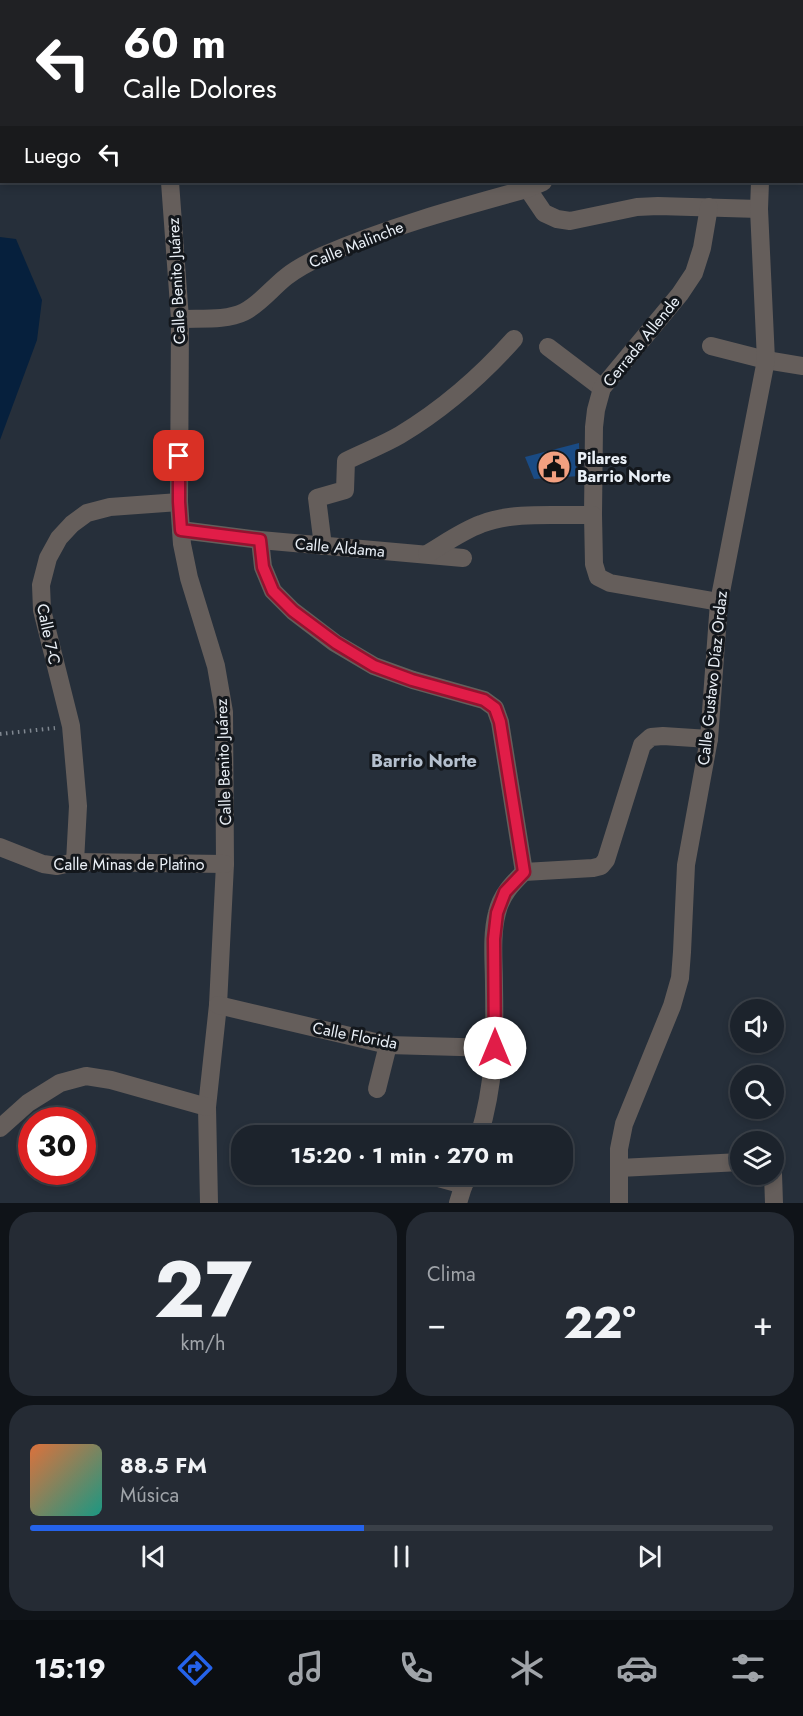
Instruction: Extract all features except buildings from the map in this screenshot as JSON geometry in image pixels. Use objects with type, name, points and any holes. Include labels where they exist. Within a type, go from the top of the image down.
[{"type":"street","name":"Calle Benito Juárez","points":[[170,183],[180,319],[179,502],[182,544],[189,578],[216,666],[224,712],[225,864],[218,1005],[207,1107],[209,1203]]},
{"type":"street","name":"Calle Gustavo Díaz Ordaz","points":[[619,1203],[619,1149],[624,1124],[672,1006],[680,978],[686,865],[709,739],[718,602],[766,360],[759,209],[760,183]]},
{"type":"street","name":"Calle Malinche","points":[[180,319],[225,317],[243,313],[303,265],[324,255],[407,223],[531,184]]},
{"type":"street","points":[[531,184],[544,213],[557,219],[570,221],[637,207],[759,209]]},
{"type":"street","name":"Cerrada Allende","points":[[709,207],[702,248],[694,273],[680,294],[602,388],[594,427],[594,564],[598,577],[610,583],[718,602]]},
{"type":"street","points":[[323,546],[317,498],[345,490],[346,461],[399,436],[443,406],[488,369],[514,339]]},
{"type":"street","points":[[548,346],[602,388]]},
{"type":"street","points":[[711,346],[766,360],[803,366]]},
{"type":"street","name":"Calle 7-C","points":[[75,862],[78,806],[71,726],[42,610],[41,585],[48,558],[59,538],[87,513],[110,507],[179,502]]},
{"type":"street","points":[[427,554],[479,524],[493,520],[509,517],[593,515]]},
{"type":"street","name":"Calle Aldama","points":[[181,530],[260,540],[463,558]]},
{"type":"street","points":[[260,540],[263,567],[273,591],[293,611],[336,643],[374,666],[412,680],[484,700],[495,708],[500,722],[524,872]]},
{"type":"street","points":[[482,1125],[495,1048],[494,939],[497,913],[505,892],[524,872],[601,866],[606,860],[642,745],[651,737],[709,739]]},
{"type":"street","name":"Calle Minas de Platino","points":[[0,848],[42,864],[57,866],[75,862],[225,864]]},
{"type":"street","name":"Calle Florida","points":[[218,1005],[388,1045],[495,1048]]},
{"type":"street","points":[[377,1089],[388,1045]]},
{"type":"street","points":[[0,1128],[28,1104],[60,1083],[86,1076],[111,1080],[207,1107]]},
{"type":"street","points":[[619,1168],[730,1163]]},
{"type":"street","points":[[459,1203],[464,1185]]},
{"type":"street","points":[[773,1185],[774,1203]]},
{"type":"path","points":[[0,734],[71,726]]},
{"type":"water","points":[[0,237],[16,239],[42,300],[37,340],[0,440]]},
{"type":"place","name":"Pilares Barrio Norte","points":[[554,467]]},
{"type":"district","name":"Barrio Norte","points":[[424,761]]},
{"type":"route","points":[[179,456],[181,530],[260,540],[263,567],[273,591],[293,611],[336,643],[374,666],[412,680],[484,700],[495,708],[500,722],[524,872],[505,892],[497,913],[494,939],[495,1048]]}]
